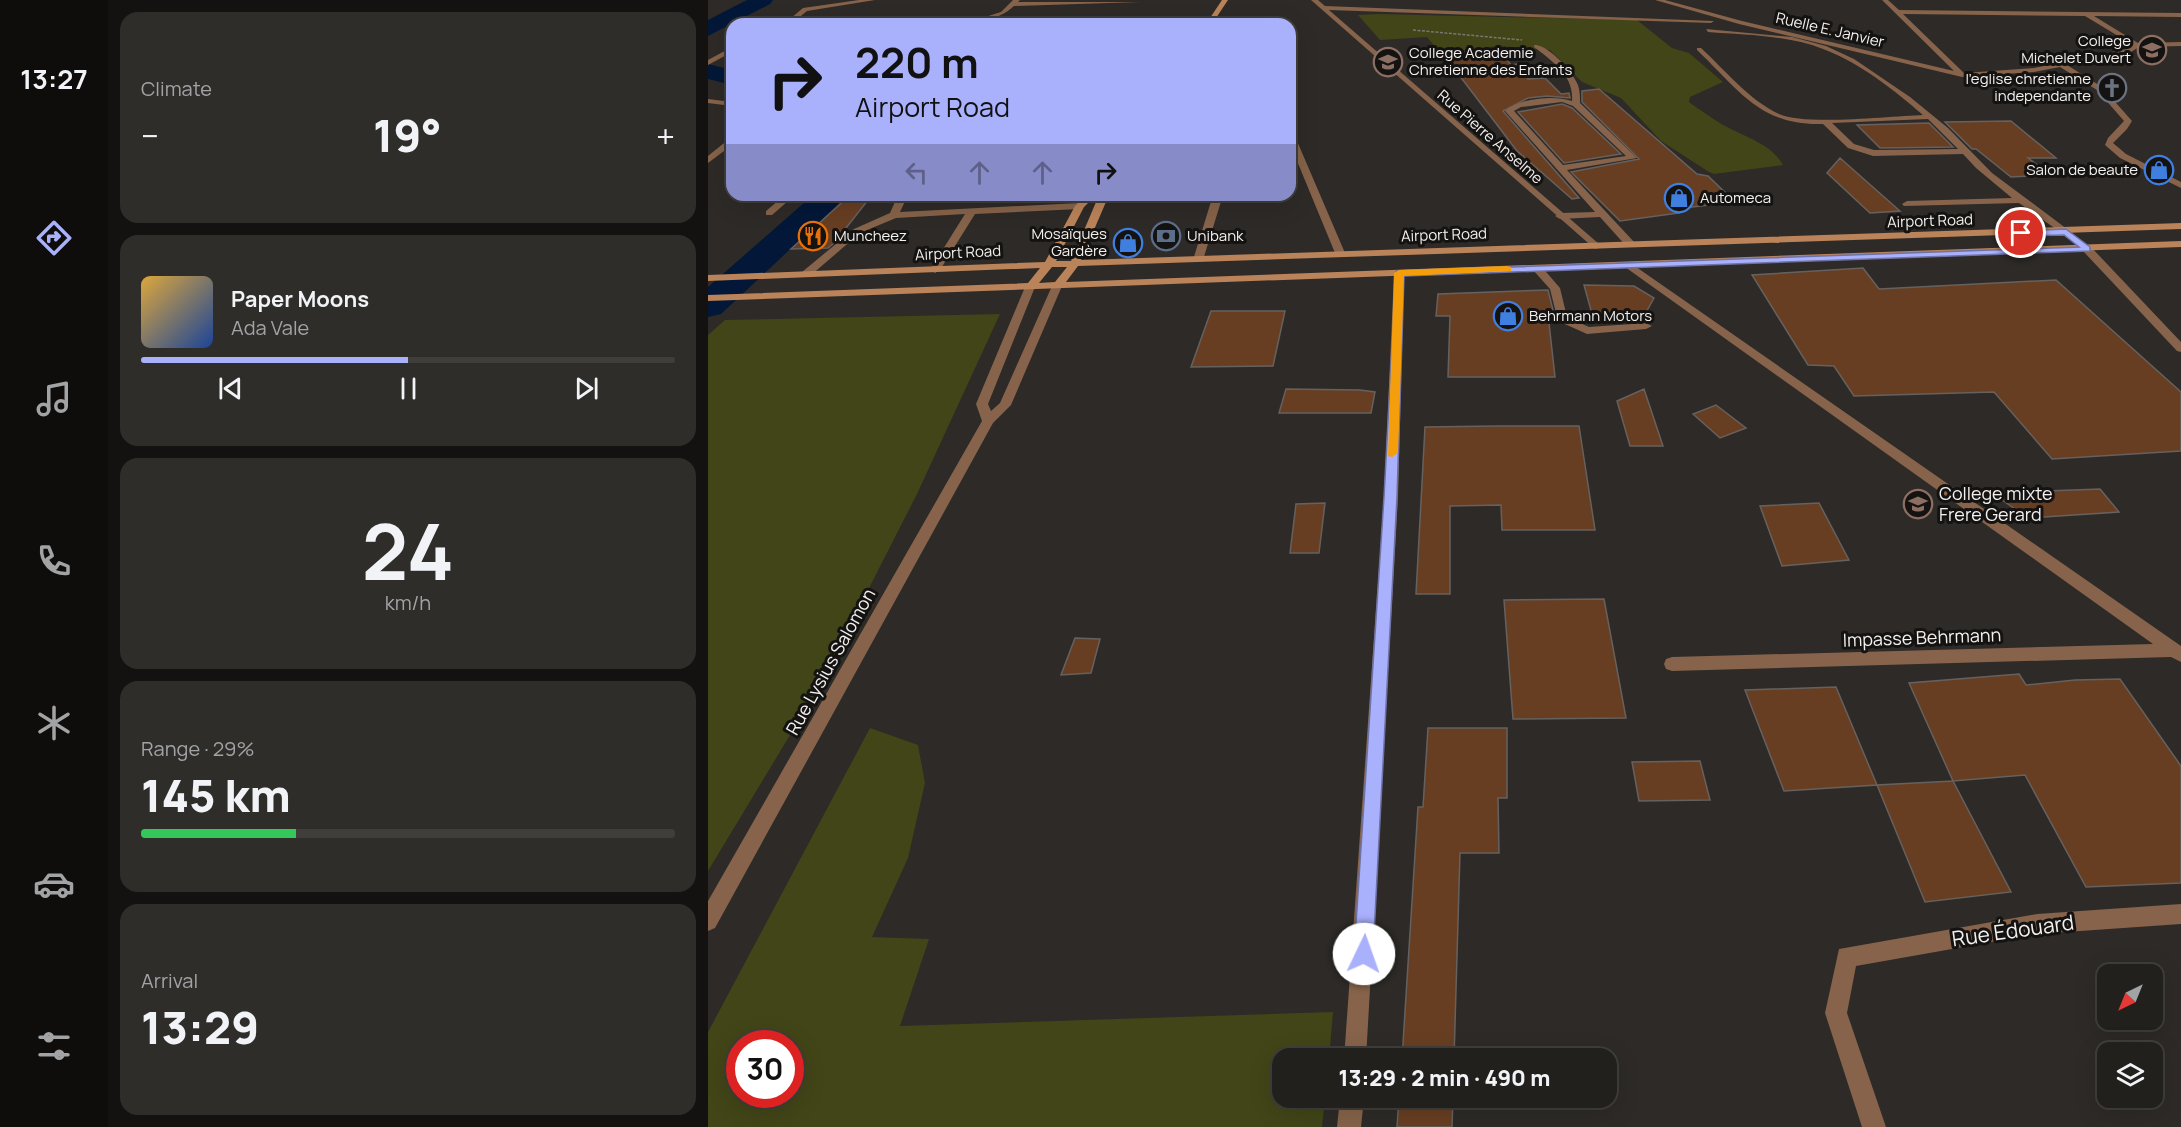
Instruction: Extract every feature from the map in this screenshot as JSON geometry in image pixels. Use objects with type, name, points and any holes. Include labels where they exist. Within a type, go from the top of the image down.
[{"type":"main road","points":[[1213,18],[1225,0]]},
{"type":"main road","points":[[1030,287],[1049,264],[1080,206],[1085,201]]},
{"type":"main road","points":[[1057,286],[1075,263],[1101,201]]},
{"type":"main road","name":"Airport Road","points":[[708,278],[1340,253],[2066,232],[2181,226]]},
{"type":"main road","points":[[2066,232],[2087,249]]},
{"type":"main road","name":"Airport Road","points":[[708,298],[2181,244]]},
{"type":"street","points":[[794,18],[805,9],[872,0]]},
{"type":"street","name":"Rue Pierre Anselme","points":[[1314,0],[1595,246]]},
{"type":"street","name":"Ruelle E. Janvier","points":[[1658,0],[1741,23],[1962,75],[2005,74],[2063,66],[2129,51],[2137,45]]},
{"type":"street","points":[[1885,0],[1962,75]]},
{"type":"street","points":[[989,18],[1003,13],[1015,2],[1138,2]]},
{"type":"street","points":[[1496,7],[1518,13]]},
{"type":"street","points":[[1324,8],[1518,13],[1741,23]]},
{"type":"street","points":[[1895,12],[2181,15]]},
{"type":"street","points":[[2085,13],[2137,45],[2181,44]]},
{"type":"street","points":[[1708,30],[1760,34],[1815,45],[1837,52],[1862,67],[1930,117],[1964,151],[2021,200],[2066,232]]},
{"type":"street","points":[[1536,46],[1563,65],[1578,95],[1576,104]]},
{"type":"street","points":[[1699,49],[1774,114],[1798,121],[1930,117]]},
{"type":"street","points":[[711,61],[726,52]]},
{"type":"street","points":[[2063,66],[2090,79],[2111,96],[2128,121],[2126,127],[2113,136],[2108,143],[2123,156],[2181,185]]},
{"type":"street","points":[[708,100],[726,103]]},
{"type":"street","points":[[1562,168],[1633,158],[1576,104],[1562,100],[1519,105],[1509,111],[1631,244]]},
{"type":"street","points":[[1825,121],[1851,146],[1873,153],[1964,151]]},
{"type":"street","points":[[708,160],[726,146]]},
{"type":"street","points":[[1296,148],[1340,253]]},
{"type":"street","points":[[1907,204],[2021,200]]},
{"type":"street","points":[[769,213],[783,201]]},
{"type":"street","points":[[894,215],[900,201]]},
{"type":"street","points":[[1028,209],[1034,201]]},
{"type":"street","points":[[1198,260],[1216,201]]},
{"type":"street","points":[[806,274],[857,231],[894,215],[1080,206]]},
{"type":"street","points":[[935,270],[971,212]]},
{"type":"street","points":[[1560,216],[1603,213]]},
{"type":"street","points":[[2087,249],[2181,349]]},
{"type":"street","points":[[1629,265],[2177,653]]},
{"type":"street","points":[[1537,268],[1555,288],[1562,319],[1587,331],[1646,326]]},
{"type":"street","points":[[1356,1048],[1391,497],[1399,273]]},
{"type":"street","name":"Rue Lysius Salomon","points":[[708,921],[988,421],[1005,405],[1057,286]]},
{"type":"street","points":[[988,421],[982,404],[1030,287]]},
{"type":"street","name":"Impasse Behrmann","points":[[1671,664],[2177,653]]},
{"type":"street","name":"Rue Édouard","points":[[1874,1127],[1836,1012],[1846,957],[2037,924],[2181,914]]},
{"type":"street","points":[[1349,1127],[1351,1108]]},
{"type":"path","points":[[1404,29],[1504,37],[1526,40],[1536,46]]},
{"type":"green space","points":[[1358,15],[1637,20],[1672,48],[1689,53],[1723,82],[1690,97],[1689,102],[1729,128],[1766,147],[1783,165],[1714,174],[1661,141],[1621,98],[1582,82],[1550,50],[1499,46],[1440,53],[1427,37],[1380,40]]},
{"type":"green space","points":[[1000,314],[917,494],[816,692],[708,871],[708,335],[725,320]]},
{"type":"green space","points":[[870,728],[918,745],[925,783],[908,858],[872,937],[929,939],[900,1026],[1333,1012],[1330,1048],[1272,1048],[1272,1108],[1324,1108],[1322,1127],[708,1127],[708,1032]]},
{"type":"building","points":[[1498,48],[1511,65],[1517,64],[1528,79],[1545,78],[1561,94],[1569,93],[1570,98],[1547,96],[1528,98],[1503,111],[1579,198],[1572,199],[1517,151],[1443,54]]},
{"type":"building","points":[[1599,89],[1697,174],[1708,176],[1735,202],[1675,209],[1679,213],[1620,221],[1571,172],[1639,159],[1582,102],[1582,91]]},
{"type":"building","points":[[1562,104],[1572,108],[1621,154],[1564,163],[1518,112]]},
{"type":"building","points":[[2011,121],[2056,158],[2028,158],[2051,175],[2011,177],[1976,149],[1972,149],[1945,122]]},
{"type":"building","points":[[1929,123],[1953,147],[1880,148],[1857,125]]},
{"type":"building","points":[[1840,158],[1900,211],[1870,213],[1827,173]]},
{"type":"building","points":[[843,201],[867,201],[828,248],[791,249]]},
{"type":"building","points":[[1863,268],[1879,289],[2056,280],[2181,392],[2181,451],[2052,459],[1994,392],[1854,396],[1834,366],[1808,365],[1752,275]]},
{"type":"building","points":[[1584,285],[1634,286],[1654,298],[1645,314],[1592,314]]},
{"type":"building","points":[[1548,290],[1554,314],[1548,314],[1555,377],[1448,377],[1450,316],[1436,316],[1438,294]]},
{"type":"building","points":[[1211,311],[1285,311],[1273,366],[1191,367]]},
{"type":"building","points":[[1286,389],[1375,392],[1371,413],[1279,413]]},
{"type":"building","points":[[1644,389],[1663,446],[1630,446],[1617,401]]},
{"type":"building","points":[[1716,405],[1746,428],[1720,438],[1693,414]]},
{"type":"building","points":[[1579,426],[1595,530],[1502,530],[1501,505],[1450,506],[1450,594],[1416,594],[1425,427]]},
{"type":"building","points":[[2100,489],[2119,512],[2028,518],[1992,493]]},
{"type":"building","points":[[1325,503],[1319,553],[1290,553],[1296,504]]},
{"type":"building","points":[[1819,503],[1849,560],[1782,566],[1760,506]]},
{"type":"building","points":[[1604,599],[1626,718],[1513,719],[1504,600]]},
{"type":"building","points":[[1075,638],[1100,639],[1091,673],[1061,675]]},
{"type":"building","points":[[2019,674],[2026,685],[2075,680],[2120,679],[2181,766],[2181,883],[2086,887],[2025,775],[1953,781],[1909,683]]},
{"type":"building","points":[[1836,687],[1877,785],[1784,791],[1745,690]]},
{"type":"building","points":[[1428,728],[1507,728],[1507,798],[1498,798],[1499,853],[1460,853],[1454,1048],[1403,1048],[1418,807],[1423,807]]},
{"type":"building","points":[[1700,761],[1710,800],[1639,801],[1632,762]]},
{"type":"building","points":[[1953,781],[2011,892],[1925,902],[1877,785]]},
{"type":"building","points":[[1398,1108],[1453,1108],[1452,1127],[1397,1127]]},
{"type":"waterway","points":[[729,18],[763,0]]},
{"type":"waterway","points":[[708,29],[726,20]]},
{"type":"waterway","points":[[708,71],[726,76]]},
{"type":"waterway","points":[[708,306],[825,201]]},
{"type":"slow traffic","points":[[1392,453],[1399,273],[1507,269]]},
{"type":"place","name":"College Michelet Duvert","points":[[2152,50]]},
{"type":"place","name":"College Academie Chretienne des Enfants","points":[[1388,62]]},
{"type":"place","name":"l'eglise chretienne independante","points":[[2112,88]]},
{"type":"place","name":"Salon de beaute","points":[[2159,170]]},
{"type":"place","name":"Automeca","points":[[1679,198]]},
{"type":"place","name":"Muncheez","points":[[813,236]]},
{"type":"place","name":"Unibank","points":[[1166,236]]},
{"type":"place","name":"Mosaïques Gardère","points":[[1128,243]]},
{"type":"place","name":"Behrmann Motors","points":[[1508,316]]},
{"type":"place","name":"College mixte Frere Gerard","points":[[1918,504]]},
{"type":"route","points":[[1364,954],[1391,497],[1399,273],[2087,249],[2066,232],[2021,233]]}]
